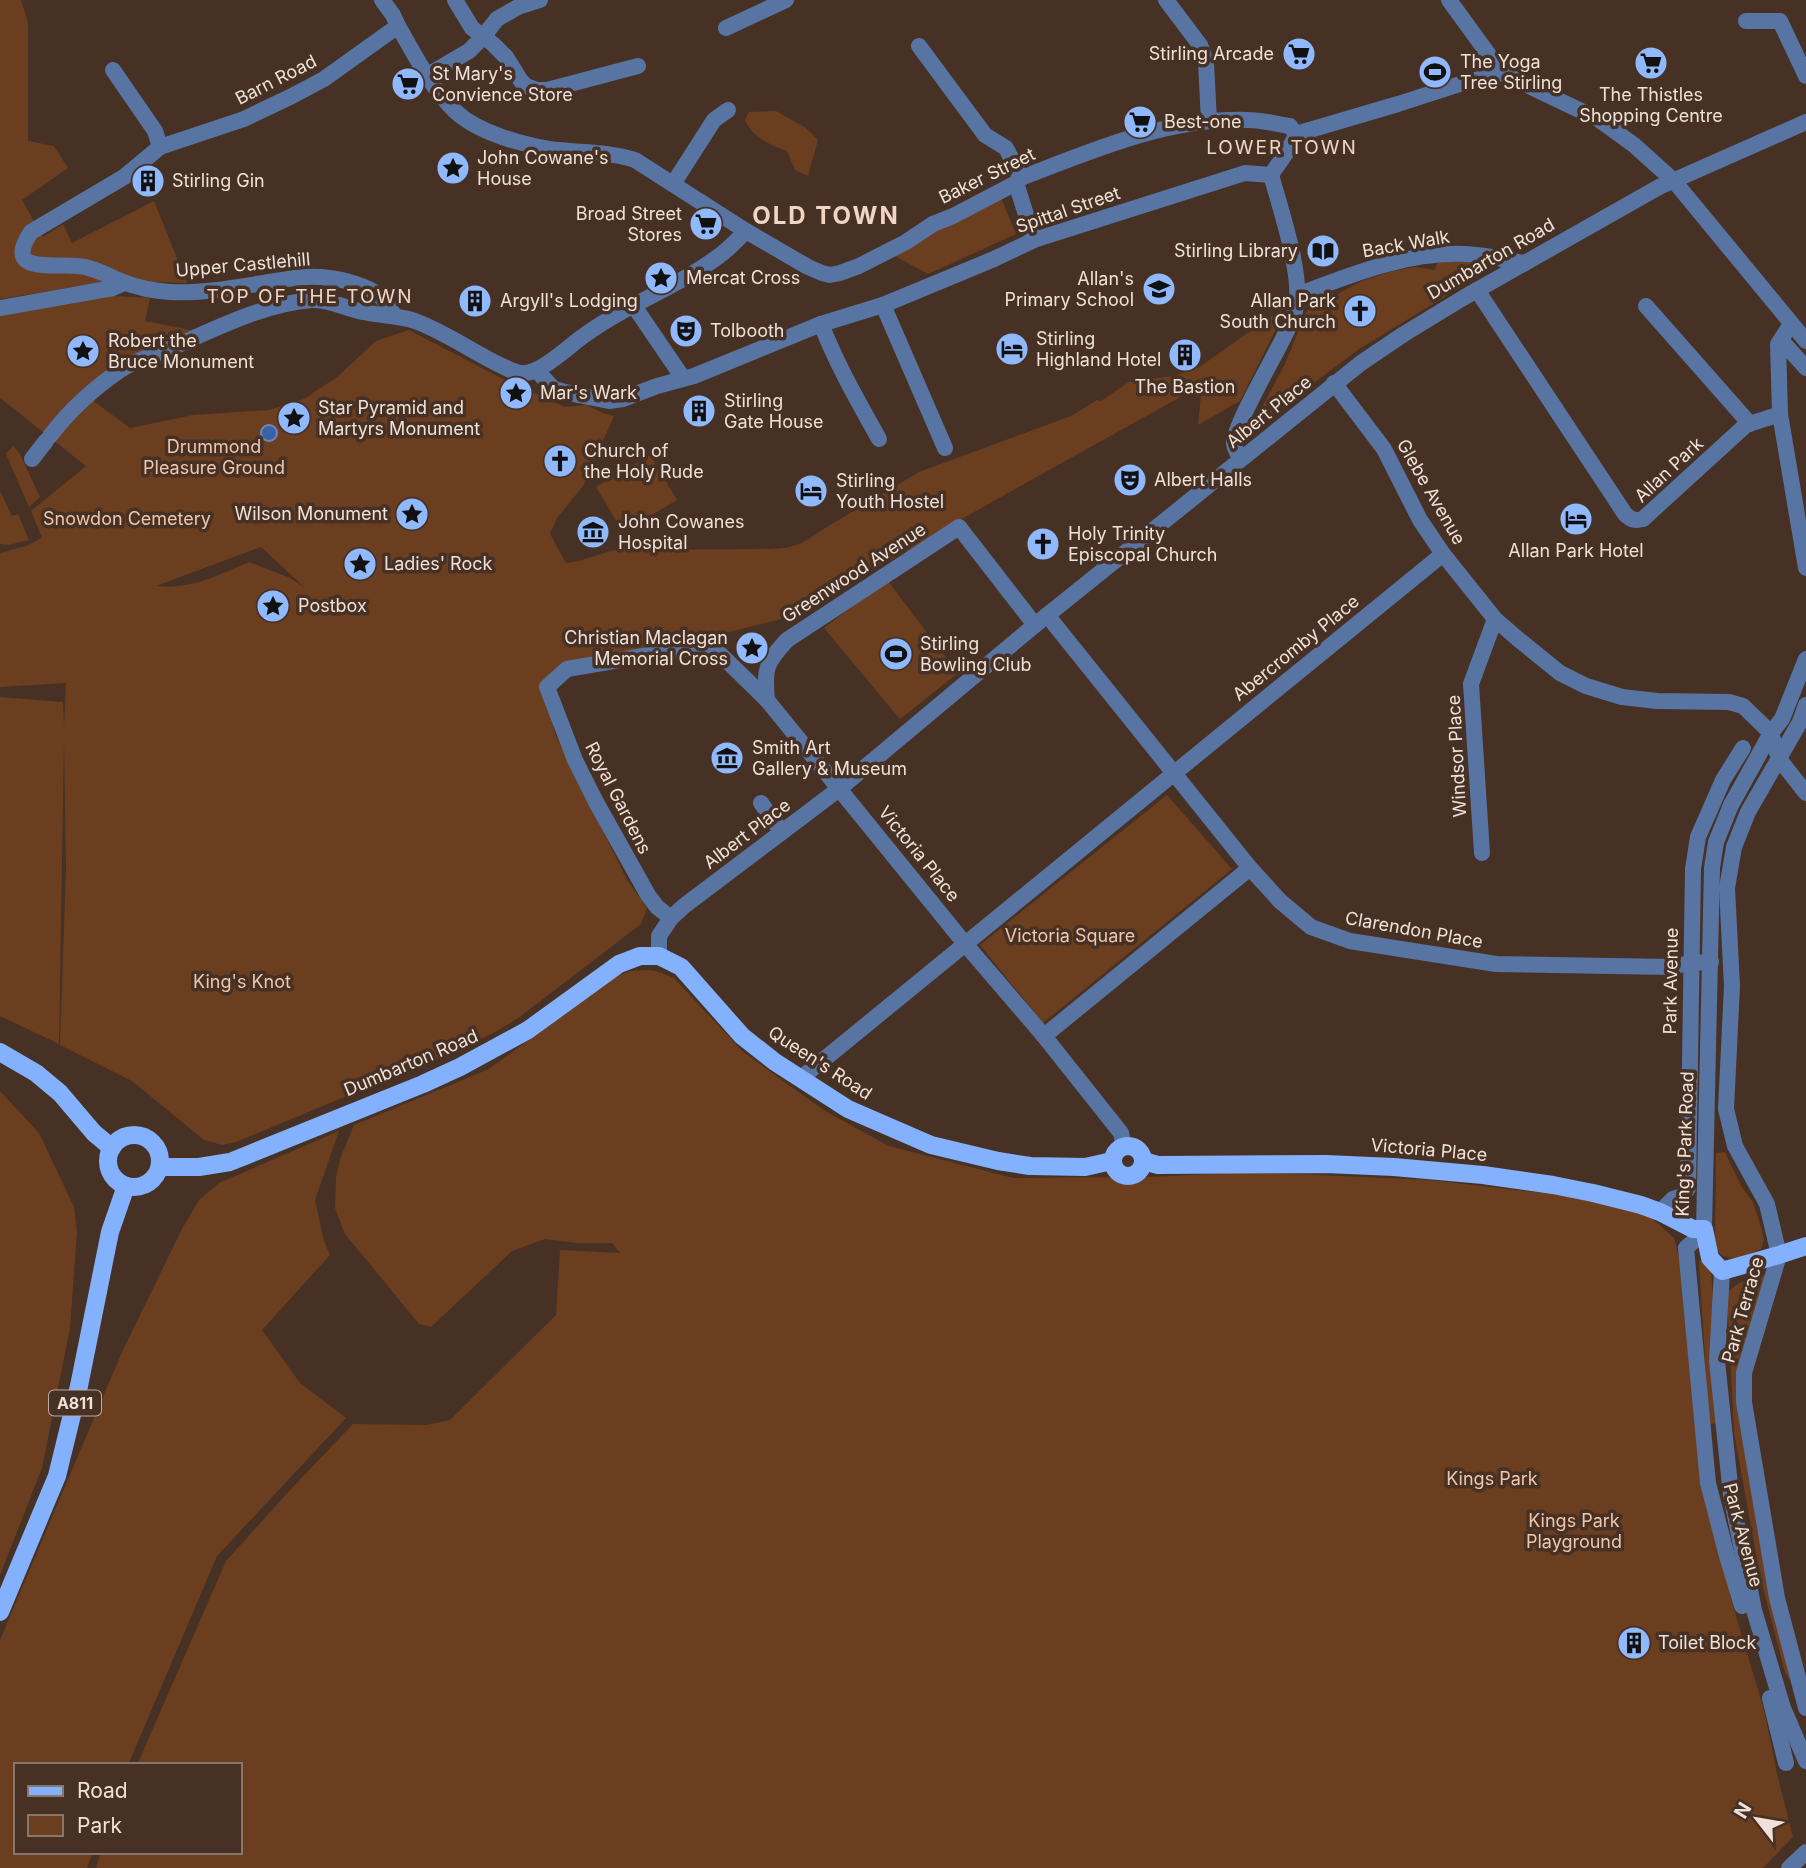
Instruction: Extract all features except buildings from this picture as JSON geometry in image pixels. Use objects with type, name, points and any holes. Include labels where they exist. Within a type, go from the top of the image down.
[{"type":"main road","name":"Dumbarton Road","points":[[160,1167],[199,1167],[230,1162],[423,1084],[498,1048],[528,1030],[619,964],[640,956],[659,956]]},
{"type":"main road","name":"Queen's Road","points":[[659,956],[685,970],[742,1036],[775,1062],[848,1109],[931,1144],[968,1154],[1030,1166],[1085,1167],[1112,1161]]},
{"type":"main road","points":[[0,1052],[36,1073],[60,1093],[94,1133],[112,1148]]},
{"type":"main road","points":[[135,1135],[144,1137],[155,1146],[160,1167],[151,1182],[143,1186],[126,1186],[114,1177],[108,1163],[112,1148],[118,1141],[135,1135]]},
{"type":"main road","points":[[1124,1146],[1140,1152],[1143,1161],[1140,1170],[1133,1176],[1119,1174],[1112,1161],[1115,1152],[1124,1146]]},
{"type":"main road","name":"Victoria Place","points":[[1143,1161],[1158,1165],[1326,1164],[1483,1175],[1593,1193],[1641,1205],[1693,1229],[1704,1230]]},
{"type":"main road","name":"A811","points":[[0,1612],[57,1476],[79,1386],[110,1232],[126,1186]]},
{"type":"main road","name":"King's Park Road","points":[[1704,1230],[1710,1258],[1722,1271]]},
{"type":"main road","points":[[1722,1271],[1806,1246]]},
{"type":"street","name":"Baker Street","points":[[382,0],[436,89],[456,113],[475,125],[499,136],[548,149],[621,156],[635,160],[746,231],[822,274],[841,273],[900,245],[933,224],[1019,180],[1096,149],[1179,124],[1250,120],[1290,126],[1296,134]]},
{"type":"street","points":[[455,0],[472,28],[506,57],[526,86],[537,90],[547,90],[638,66]]},
{"type":"street","points":[[428,75],[469,51],[497,19],[518,6],[540,0]]},
{"type":"street","points":[[726,28],[786,0]]},
{"type":"street","points":[[1166,0],[1200,45],[1203,53],[1206,62],[1209,121]]},
{"type":"street","points":[[1449,0],[1502,73],[1598,119],[1634,145],[1674,181],[1806,341]]},
{"type":"street","points":[[1746,21],[1780,21],[1806,76]]},
{"type":"street","name":"Barn Road","points":[[160,147],[244,119],[292,96],[324,79],[398,26]]},
{"type":"street","points":[[919,46],[985,135],[1006,148],[1019,180],[1034,240]]},
{"type":"street","points":[[113,70],[155,131],[160,147],[124,177],[32,232],[22,253],[26,261],[35,265],[78,266],[95,270],[124,283]]},
{"type":"street","points":[[1241,459],[1234,444],[1236,436],[1297,306],[1297,276],[1271,175],[1296,134],[1460,83],[1502,73]]},
{"type":"street","points":[[673,184],[714,120],[728,110]]},
{"type":"street","name":"Dumbarton Road","points":[[1334,383],[1404,334],[1659,187],[1806,122]]},
{"type":"street","name":"Spittal Street","points":[[536,370],[554,389],[609,401],[623,399],[694,376],[821,324],[883,305],[1034,240],[1245,173],[1271,175]]},
{"type":"street","points":[[32,459],[65,416],[121,370],[201,334],[266,310],[312,300],[331,302],[359,312],[413,320],[473,352],[523,374],[536,370],[591,330],[720,256],[746,231]]},
{"type":"street","name":"Back Walk","points":[[1297,295],[1355,273],[1394,262],[1440,255],[1466,254],[1525,263]]},
{"type":"street","name":"Upper Castlehill","points":[[124,283],[169,292],[327,277],[353,283],[379,295],[396,316]]},
{"type":"street","points":[[0,308],[113,288],[124,283]]},
{"type":"street","name":"Allan Park","points":[[1477,290],[1619,505],[1629,518],[1636,521],[1643,519],[1746,425],[1780,414]]},
{"type":"street","points":[[883,305],[945,448]]},
{"type":"street","points":[[634,306],[683,378]]},
{"type":"street","points":[[1646,306],[1750,424]]},
{"type":"street","points":[[821,324],[849,387],[880,439]]},
{"type":"street","points":[[1791,324],[1778,344],[1780,414],[1806,568]]},
{"type":"street","points":[[1780,340],[1806,368]]},
{"type":"street","name":"Albert Place","points":[[659,956],[659,936],[671,918],[684,906],[839,789],[1041,620],[1334,383]]},
{"type":"street","name":"Glebe Avenue","points":[[1334,383],[1384,449],[1420,520],[1443,554],[1495,619],[1560,673],[1586,686],[1622,697],[1657,701],[1729,702],[1743,706],[1771,733]]},
{"type":"street","name":"Clarendon Place","points":[[958,527],[1173,773],[1250,868],[1280,901],[1311,926],[1350,942],[1496,964],[1671,967],[1711,962]]},
{"type":"street","name":"Greenwood Avenue","points":[[767,700],[765,682],[769,660],[787,640],[958,527]]},
{"type":"street","name":"Abercromby Place","points":[[1173,773],[1443,554]]},
{"type":"street","name":"Windsor Place","points":[[1482,853],[1471,684],[1495,619]]},
{"type":"street","name":"Royal Gardens","points":[[671,918],[657,907],[648,895],[596,802],[575,760],[547,687],[567,669],[702,646],[720,654],[767,700]]},
{"type":"street","name":"King's Park Road","points":[[1704,1230],[1712,868],[1716,842],[1731,805],[1771,733],[1782,719],[1806,659]]},
{"type":"street","name":"Victoria Place","points":[[767,700],[966,945]]},
{"type":"street","name":"Park Terrace","points":[[1805,1700],[1777,1598],[1744,1402],[1744,1373],[1779,1255],[1767,1204],[1735,1146],[1727,1108],[1732,986],[1727,888],[1734,847],[1748,812],[1799,723],[1806,705]]},
{"type":"street","points":[[1771,733],[1779,759],[1806,793]]},
{"type":"street","name":"Park Avenue","points":[[1660,1212],[1673,1199],[1683,1196],[1688,1188],[1690,963],[1693,869],[1698,836],[1723,780],[1744,748]]},
{"type":"street","points":[[800,1079],[1173,773]]},
{"type":"street","points":[[761,803],[782,832]]},
{"type":"street","points":[[1044,1036],[1250,868]]},
{"type":"street","points":[[966,945],[1044,1036],[1121,1133],[1124,1146]]},
{"type":"street","name":"Park Avenue","points":[[1704,1230],[1686,1248],[1708,1483],[1727,1556],[1747,1604],[1786,1763]]},
{"type":"street","points":[[1722,1271],[1717,1361],[1731,1495],[1747,1604],[1783,1708],[1806,1761]]},
{"type":"street","points":[[1783,1708],[1805,1700]]},
{"type":"street","points":[[1789,1868],[1806,1852]]},
{"type":"green space","points":[[0,0],[21,0],[28,22],[28,141],[54,146],[68,168],[22,200],[43,237],[63,224],[72,243],[154,201],[187,283],[126,281],[0,299]]},
{"type":"green space","points":[[776,111],[806,128],[818,140],[808,176],[795,170],[787,151],[757,136],[745,120],[749,112]]},
{"type":"green space","points":[[1001,198],[1016,234],[928,274],[891,254]]},
{"type":"green space","points":[[1437,262],[1497,265],[1359,349],[1255,427],[1257,417],[1285,364],[1307,310],[1362,281],[1416,267],[1435,270]]},
{"type":"green space","points":[[95,295],[150,298],[145,321],[191,330],[192,338],[88,397],[130,428],[193,415],[269,410],[304,399],[337,377],[376,341],[409,330],[503,379],[565,407],[586,405],[614,416],[583,486],[557,518],[550,534],[566,563],[614,550],[769,549],[802,543],[919,472],[1071,416],[1097,400],[1101,401],[1129,382],[1173,376],[1198,368],[1283,308],[1282,317],[1240,401],[1198,425],[1202,385],[793,616],[670,647],[563,666],[542,686],[555,734],[627,880],[647,908],[641,924],[521,1016],[497,1031],[458,1050],[236,1142],[222,1145],[204,1140],[132,1081],[60,1045],[66,868],[64,740],[59,1044],[0,1016],[0,697],[63,702],[64,727],[66,683],[0,687],[0,553],[26,546],[42,538],[31,511],[86,466],[0,398],[0,314]],"holes":[[[261,547],[304,587],[288,577],[249,562],[192,584],[156,586]]]},
{"type":"green space","points":[[13,446],[20,454],[40,497],[29,507],[6,454]]},
{"type":"green space","points":[[650,455],[677,500],[623,532],[596,487]]},
{"type":"green space","points":[[0,491],[12,516],[18,514],[29,540],[9,545],[0,544]]},
{"type":"green space","points":[[887,580],[958,673],[900,719],[824,628]]},
{"type":"green space","name":"Victoria Square","points":[[1167,795],[1232,869],[1043,1023],[980,945]]},
{"type":"green space","points":[[630,971],[656,971],[674,978],[743,1052],[825,1111],[889,1146],[1013,1178],[1150,1177],[1253,1172],[1428,1180],[1597,1199],[1646,1213],[1674,1238],[1681,1264],[1699,1468],[1733,1606],[1764,1710],[1793,1837],[1763,1868],[96,1868],[100,1854],[242,1854],[242,1763],[138,1763],[226,1561],[353,1424],[427,1425],[450,1420],[556,1315],[560,1250],[620,1253],[612,1243],[545,1239],[512,1251],[431,1327],[419,1324],[345,1234],[335,1208],[336,1177],[340,1159],[354,1125],[489,1069],[615,977]]},
{"type":"green space","points":[[0,1091],[39,1133],[74,1207],[77,1232],[70,1328],[42,1468],[0,1575]]},
{"type":"green space","points":[[339,1131],[315,1200],[324,1241],[330,1255],[262,1330],[300,1383],[346,1418],[217,1556],[129,1763],[14,1763],[14,1854],[92,1854],[87,1868],[0,1868],[0,1640],[122,1352],[182,1229],[199,1200],[219,1183]]},
{"type":"green space","points":[[1725,1152],[1741,1186],[1753,1202],[1764,1239],[1761,1249],[1733,1258],[1718,1251],[1715,1239],[1716,1153]]},
{"type":"green space","points":[[1710,1258],[1722,1423],[1709,1424],[1699,1261]]},
{"type":"green space","points":[[1765,1275],[1769,1278],[1740,1372],[1796,1682],[1790,1680],[1785,1673],[1760,1576],[1734,1432],[1727,1293],[1744,1281]]},
{"type":"water","points":[[266,425],[272,425],[277,433],[275,439],[266,441],[261,436],[261,430]]},
{"type":"place","name":"Stirling Arcade","points":[[1299,54]]},
{"type":"place","name":"The Thistles Shopping Centre","points":[[1651,63]]},
{"type":"place","name":"The Yoga Tree Stirling","points":[[1435,72]]},
{"type":"place","name":"St Mary's Convience Store","points":[[408,84]]},
{"type":"place","name":"Best-one","points":[[1140,122]]},
{"type":"place","name":"John Cowane's House","points":[[453,168]]},
{"type":"place","name":"Stirling Gin","points":[[148,181]]},
{"type":"place","name":"Broad Street Stores","points":[[706,224]]},
{"type":"place","name":"Stirling Library","points":[[1323,251]]},
{"type":"place","name":"Mercat Cross","points":[[661,278]]},
{"type":"place","name":"Allan's Primary School","points":[[1159,289]]},
{"type":"place","name":"Argyll's Lodging","points":[[475,301]]},
{"type":"place","name":"Allan Park South Church","points":[[1360,311]]},
{"type":"place","name":"Tolbooth","points":[[686,331]]},
{"type":"place","name":"Stirling Highland Hotel","points":[[1012,349]]},
{"type":"place","name":"Robert the Bruce Monument","points":[[83,351]]},
{"type":"place","name":"The Bastion","points":[[1185,355]]},
{"type":"place","name":"Mar's Wark","points":[[516,393]]},
{"type":"place","name":"Stirling Gate House","points":[[699,411]]},
{"type":"place","name":"Star Pyramid and Martyrs Monument","points":[[294,418]]},
{"type":"place","name":"Church of the Holy Rude","points":[[560,461]]},
{"type":"place","name":"Albert Halls","points":[[1130,480]]},
{"type":"place","name":"Stirling Youth Hostel","points":[[811,491]]},
{"type":"place","name":"Wilson Monument","points":[[412,514]]},
{"type":"place","name":"Allan Park Hotel","points":[[1576,519]]},
{"type":"place","name":"John Cowanes Hospital","points":[[593,532]]},
{"type":"place","name":"Holy Trinity Episcopal Church","points":[[1043,544]]},
{"type":"place","name":"Ladies' Rock","points":[[360,564]]},
{"type":"place","name":"Postbox","points":[[273,606]]},
{"type":"place","name":"Christian Maclagan Memorial Cross","points":[[752,648]]},
{"type":"place","name":"Stirling Bowling Club","points":[[896,654]]},
{"type":"place","name":"Smith Art Gallery & Museum","points":[[727,758]]},
{"type":"place","name":"Toilet Block","points":[[1634,1643]]},
{"type":"district","name":"LOWER TOWN","points":[[1282,147]]},
{"type":"district","name":"OLD TOWN","points":[[826,216]]},
{"type":"district","name":"TOP OF THE TOWN","points":[[310,296]]},
{"type":"park label","name":"Drummond Pleasure Ground","points":[[214,457]]},
{"type":"park label","name":"Snowdon Cemetery","points":[[127,519]]},
{"type":"park label","name":"King's Knot","points":[[242,982]]},
{"type":"park label","name":"Kings Park","points":[[1492,1479]]},
{"type":"park label","name":"Kings Park Playground","points":[[1574,1531]]}]
